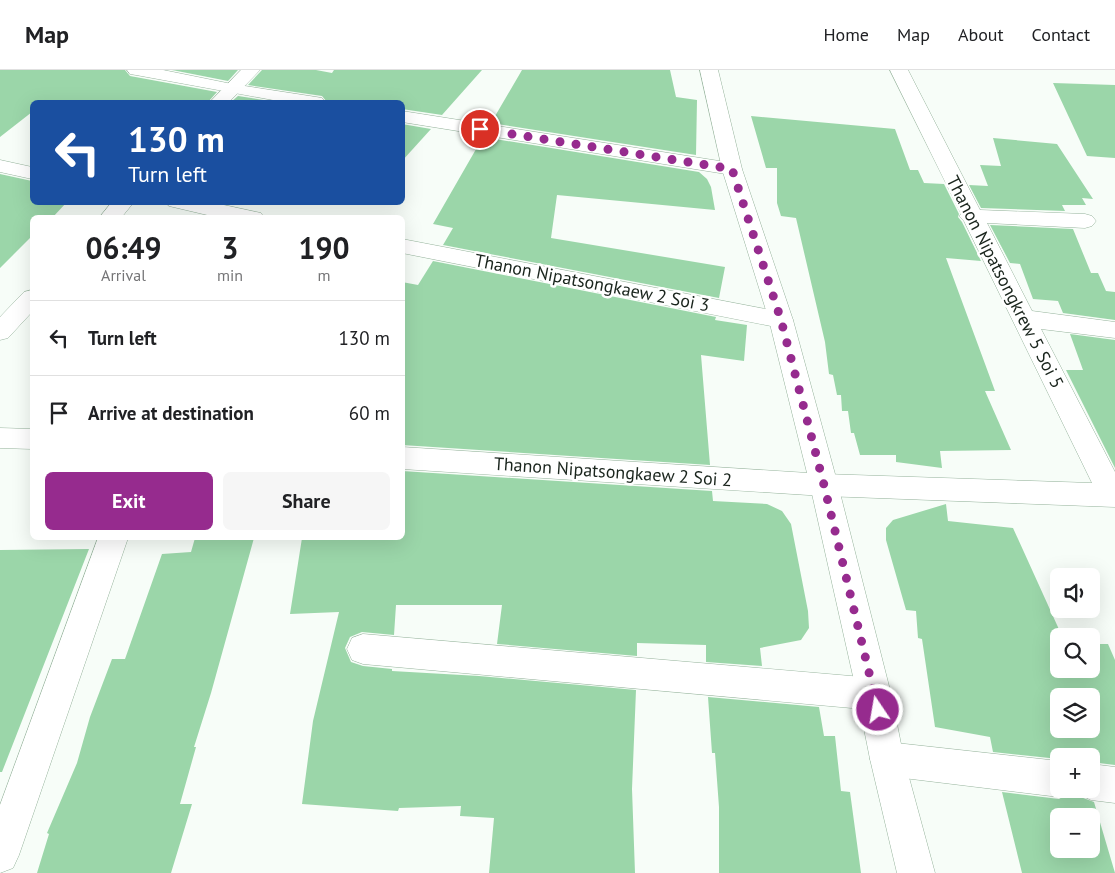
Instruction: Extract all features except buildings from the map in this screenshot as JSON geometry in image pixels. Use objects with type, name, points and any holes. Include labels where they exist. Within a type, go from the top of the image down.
[{"type":"street","points":[[136,70],[232,89],[303,100]]},
{"type":"street","points":[[221,100],[251,70]]},
{"type":"street","points":[[708,70],[732,169],[781,320],[824,485],[874,694],[887,758],[916,873]]},
{"type":"street","name":"Thanon Nipatsongkrew 5 Soi 5","points":[[899,70],[970,216],[1113,494]]},
{"type":"street","points":[[405,116],[732,169]]},
{"type":"street","points":[[0,166],[30,173]]},
{"type":"street","points":[[112,215],[121,205]]},
{"type":"street","points":[[191,205],[239,215]]},
{"type":"street","points":[[970,216],[1085,221]]},
{"type":"street","name":"Thanon Nipatsongkaew 2 Soi 3","points":[[405,247],[781,320]]},
{"type":"street","points":[[0,332],[30,300]]},
{"type":"street","points":[[1023,318],[1115,330]]},
{"type":"street","points":[[0,438],[30,439]]},
{"type":"street","name":"Thanon Nipatsongkaew 2 Soi 2","points":[[405,458],[824,485],[1113,494]]},
{"type":"street","points":[[0,855],[112,540]]},
{"type":"street","points":[[363,649],[874,694]]},
{"type":"street","points":[[887,758],[1050,778]]},
{"type":"street","points":[[1100,783],[1115,785]]},
{"type":"route","points":[[480,129],[732,169],[781,320],[824,485],[878,710]]}]
